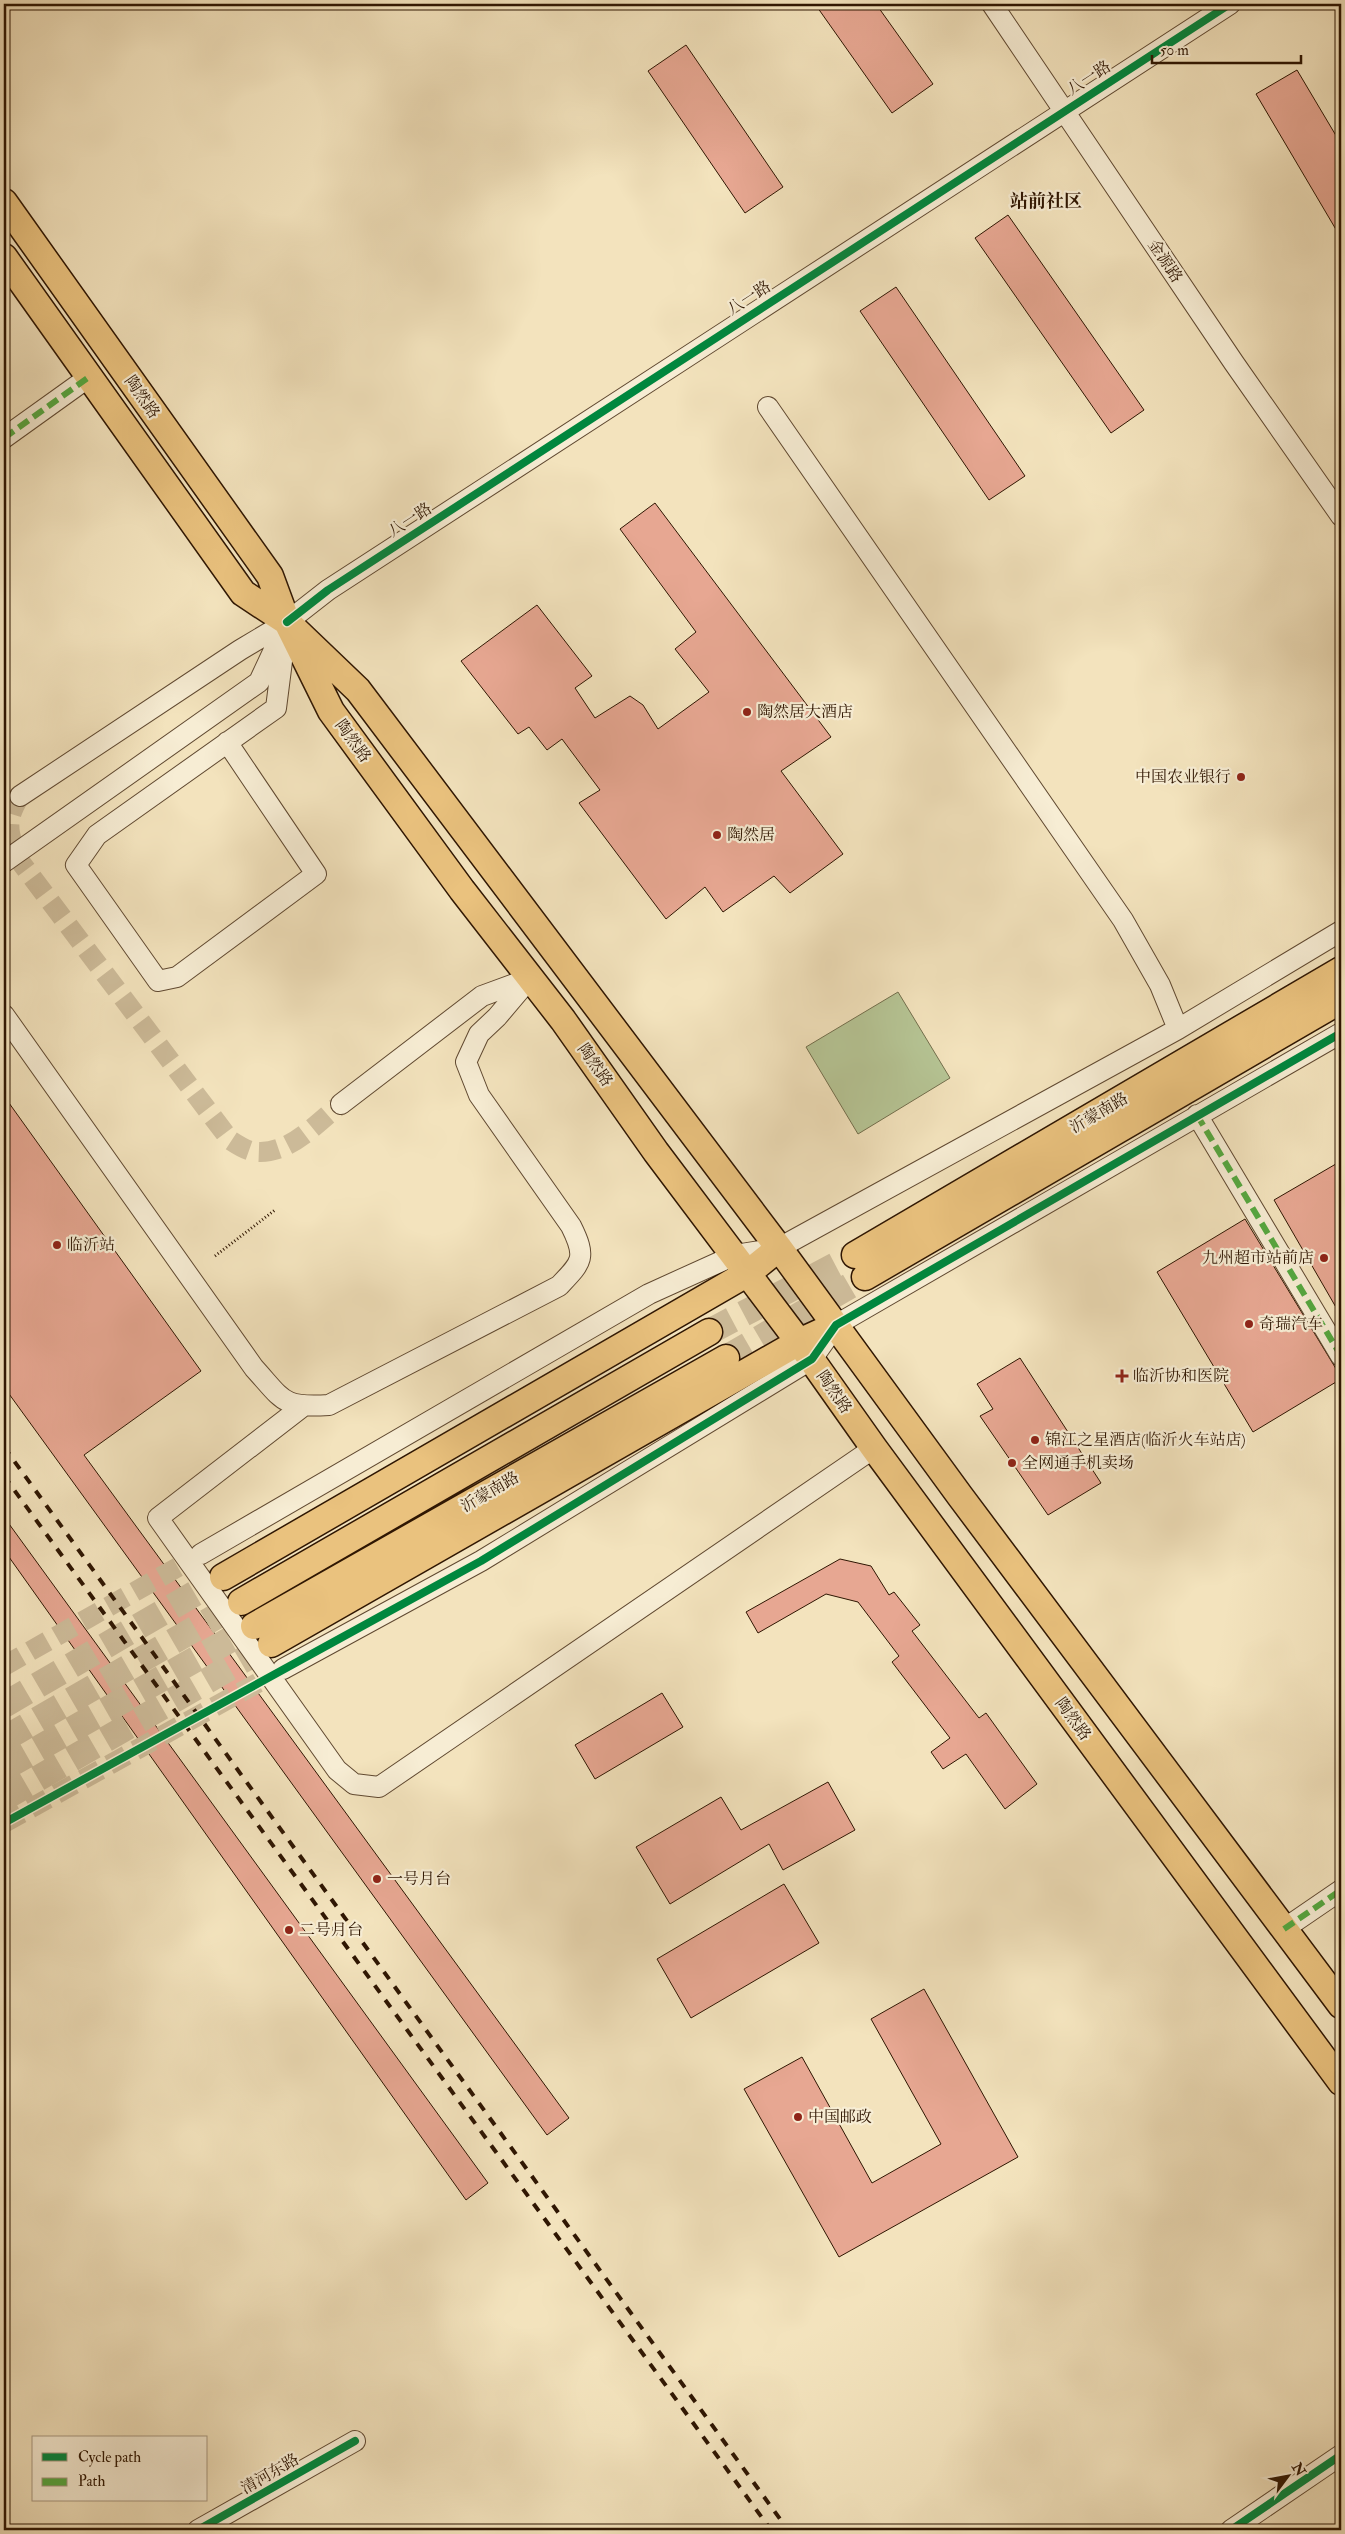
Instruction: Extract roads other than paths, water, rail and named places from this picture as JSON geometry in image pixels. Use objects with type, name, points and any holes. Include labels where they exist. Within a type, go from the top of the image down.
[{"type":"main road","name":"陶然路","points":[[4,202],[270,576],[287,622],[331,711],[563,1020],[656,1152],[742,1264],[874,1448],[1341,2082]]},
{"type":"main road","name":"陶然路","points":[[4,257],[242,593],[287,622],[358,690],[779,1248],[960,1496],[1341,2005]]},
{"type":"main road","name":"沂蒙南路","points":[[1341,970],[860,1266],[1341,1000]]},
{"type":"main road","points":[[223,1578],[742,1264],[779,1248]]},
{"type":"main road","points":[[805,1351],[836,1325]]},
{"type":"main road","name":"沂蒙南路","points":[[241,1602],[709,1332]]},
{"type":"main road","name":"沂蒙南路","points":[[726,1358],[263,1635],[805,1351]]},
{"type":"street","name":"金源路","points":[[992,4],[1234,363],[1341,516]]},
{"type":"street","name":"八一路","points":[[20,796],[240,650],[287,622],[328,590],[1230,4]]},
{"type":"street","points":[[4,438],[89,377]]},
{"type":"street","points":[[768,407],[1123,920],[1160,985],[1178,1029]]},
{"type":"street","points":[[227,742],[316,874],[177,977],[158,981],[76,865],[97,834],[227,742],[276,708],[287,622]]},
{"type":"street","points":[[4,862],[258,682],[287,622]]},
{"type":"street","points":[[779,1248],[1178,1029],[1341,931]]},
{"type":"street","points":[[341,1104],[482,996],[530,978]]},
{"type":"street","points":[[4,1015],[254,1368],[283,1401],[302,1407],[329,1405],[559,1286],[578,1266],[582,1247],[571,1226],[479,1095],[466,1062],[479,1034],[497,1017],[530,978]]},
{"type":"street","points":[[836,1325],[1341,1033]]},
{"type":"street","points":[[1197,1115],[1341,1356]]},
{"type":"street","points":[[201,1554],[649,1294],[742,1264]]},
{"type":"street","points":[[283,1669],[482,1561],[805,1351]]},
{"type":"street","points":[[302,1407],[158,1518],[336,1770],[354,1784],[379,1788],[874,1448]]},
{"type":"street","points":[[1284,1929],[1341,1890]]},
{"type":"street","name":"清河东路","points":[[198,2530],[355,2440]]},
{"type":"street","points":[[1231,2530],[1341,2456]]},
{"type":"tunnel","points":[[20,796],[12,813],[9,828],[19,860],[230,1140],[251,1151],[264,1152],[277,1149],[300,1138],[341,1104]]},
{"type":"tunnel","points":[[709,1332],[855,1255]]},
{"type":"tunnel","points":[[726,1358],[865,1277]]},
{"type":"tunnel","points":[[4,1666],[201,1554]]},
{"type":"tunnel","points":[[4,1705],[223,1577]]},
{"type":"tunnel","points":[[4,1739],[241,1602]]},
{"type":"tunnel","points":[[4,1768],[254,1626]]},
{"type":"tunnel","points":[[4,1798],[271,1644]]},
{"type":"tunnel","points":[[4,1823],[283,1669]]},
{"type":"railway","points":[[4,1447],[788,2530]]},
{"type":"railway","points":[[4,1476],[771,2530]]},
{"type":"place","name":"陶然居大酒店","points":[[747,712]]},
{"type":"place","name":"中国农业银行","points":[[1241,777]]},
{"type":"place","name":"陶然居","points":[[717,835]]},
{"type":"place","name":"临沂站","points":[[57,1245]]},
{"type":"place","name":"九州超市站前店","points":[[1324,1258]]},
{"type":"place","name":"奇瑞汽车","points":[[1249,1324]]},
{"type":"place","name":"临沂协和医院","points":[[1122,1376]]},
{"type":"place","name":"锦江之星酒店(临沂火车站店)","points":[[1035,1440]]},
{"type":"place","name":"全网通手机卖场","points":[[1012,1463]]},
{"type":"place","name":"一号月台","points":[[377,1879]]},
{"type":"place","name":"二号月台","points":[[289,1930]]},
{"type":"place","name":"中国邮政","points":[[798,2117]]},
{"type":"district","name":"站前社区","points":[[1046,201]]}]
